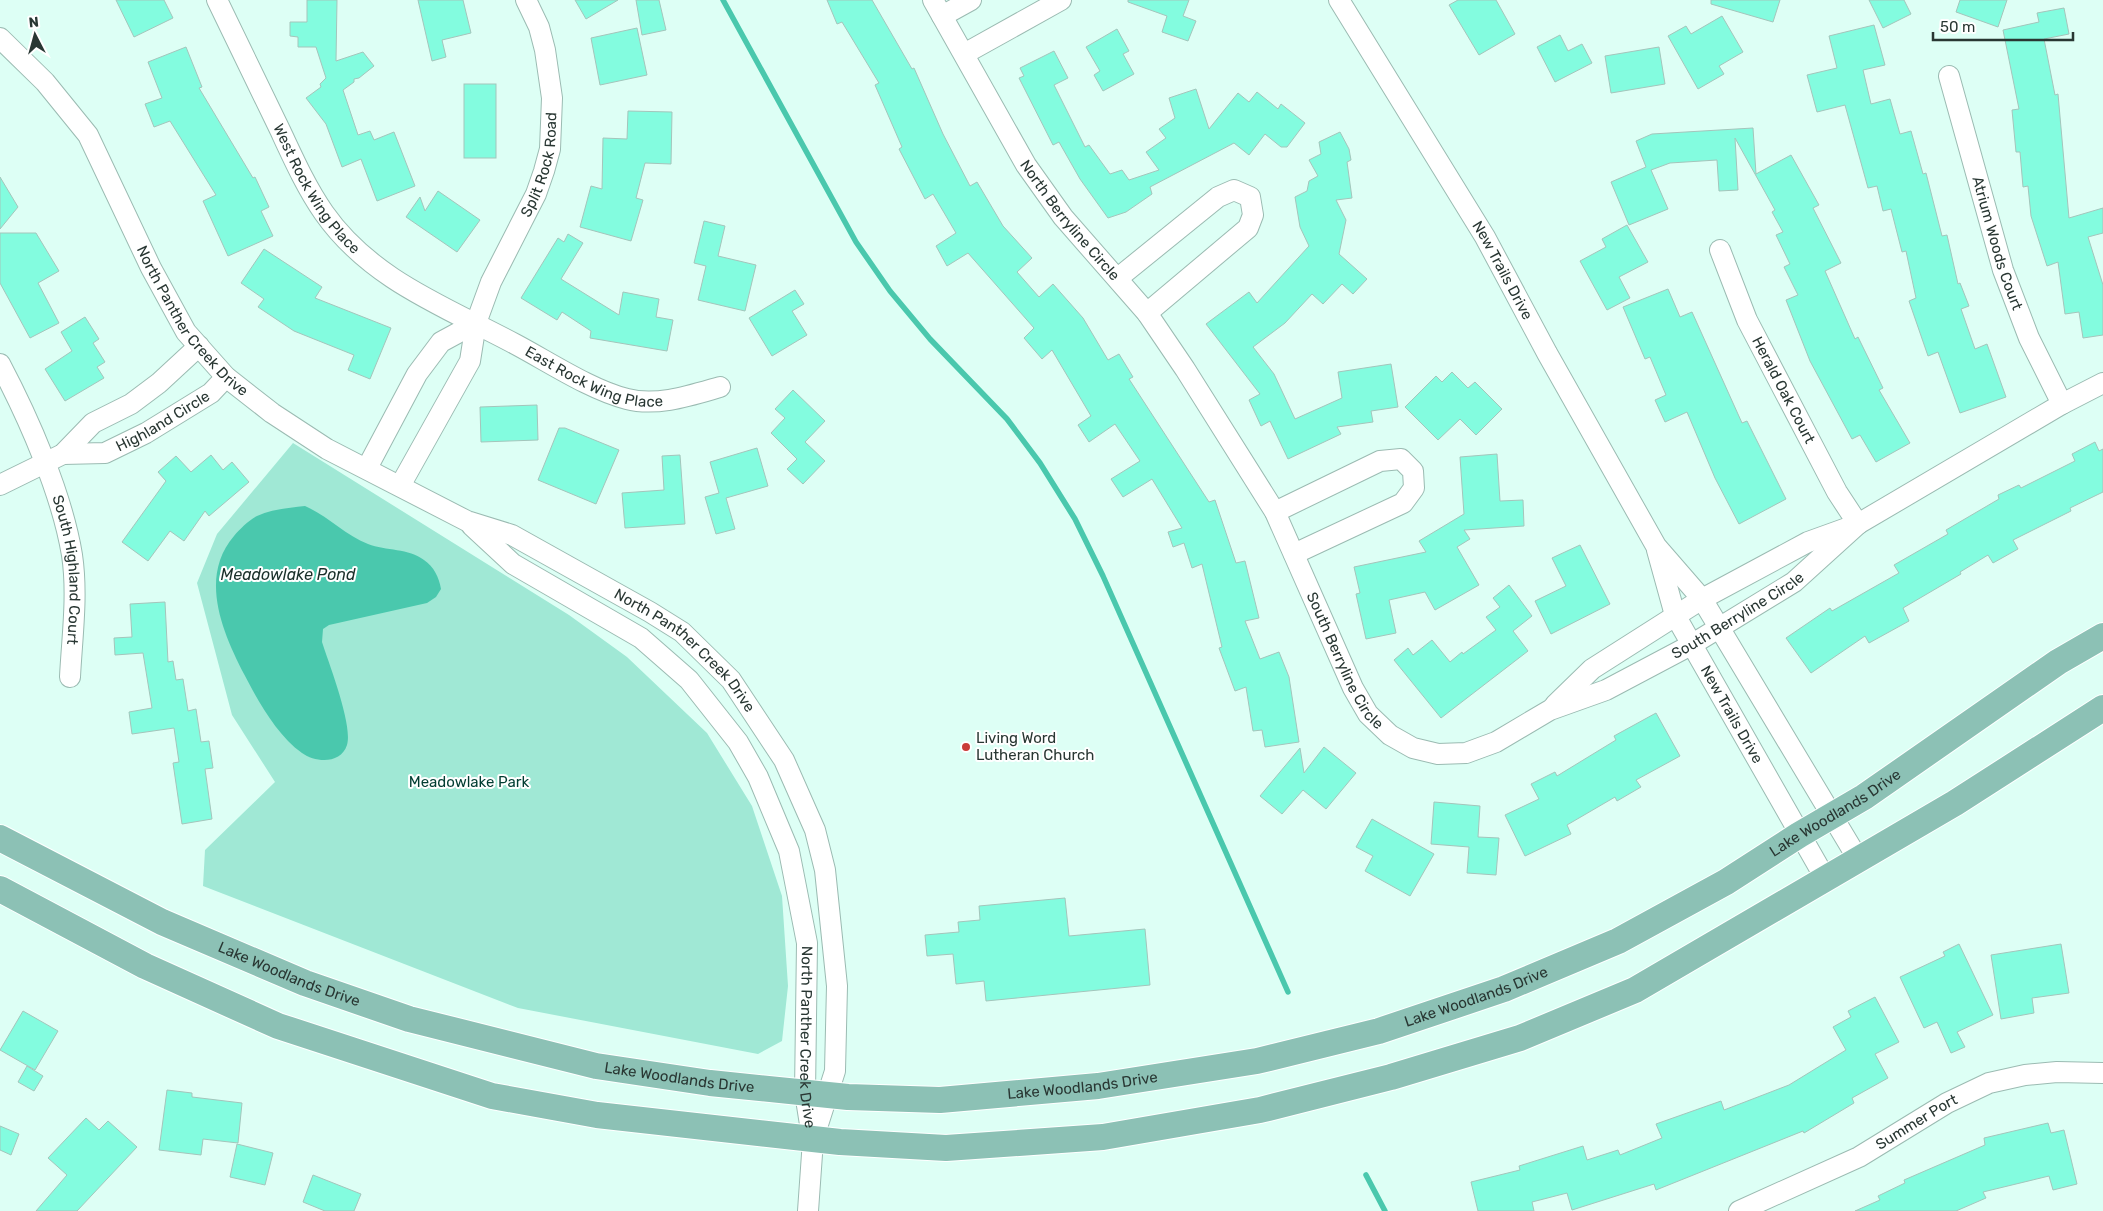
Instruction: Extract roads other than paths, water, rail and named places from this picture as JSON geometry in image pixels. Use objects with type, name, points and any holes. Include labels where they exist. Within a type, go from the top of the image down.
[{"type":"main road","name":"Lake Woodlands Drive","points":[[0,838],[162,922],[305,984],[409,1019],[596,1066],[710,1083],[816,1094],[940,1100],[1098,1086],[1257,1062],[1379,1031],[1504,989],[1618,941],[1726,882],[1879,787],[2058,662],[2103,636]]},
{"type":"main road","points":[[0,889],[145,966],[278,1026],[492,1096],[596,1115],[813,1140],[946,1148],[1103,1137],[1260,1110],[1391,1077],[1520,1038],[1635,990],[1955,803],[2103,708]]},
{"type":"street","name":"West Rock Wing Place","points":[[218,0],[302,175],[324,214],[352,244],[398,284],[476,323]]},
{"type":"street","name":"Split Rock Road","points":[[400,486],[470,360],[476,323],[491,282],[536,194],[550,149],[552,98],[545,50],[539,28],[526,0]]},
{"type":"street","points":[[938,8],[971,0]]},
{"type":"street","points":[[964,54],[1062,0]]},
{"type":"street","name":"New Trails Drive","points":[[1339,0],[1485,237],[1547,353],[1656,546],[1702,599],[1858,859]]},
{"type":"street","name":"North Berryline Circle","points":[[938,8],[1026,166],[1063,217],[1147,313],[1223,429]]},
{"type":"street","name":"North Panther Creek Drive","points":[[0,38],[45,82],[88,135],[151,268],[186,332],[226,377],[280,418],[327,449],[467,521],[512,535],[554,557],[682,632],[732,680],[784,760],[815,830],[825,870],[837,986],[835,1071],[816,1094]]},
{"type":"street","name":"Atrium Woods Court","points":[[1950,76],[2003,270],[2029,338],[2062,404]]},
{"type":"street","points":[[1118,278],[1218,197],[1234,190],[1250,198],[1253,216],[1248,228],[1147,313]]},
{"type":"street","name":"Herald Oak Court","points":[[1720,250],[1746,320],[1823,466],[1858,524]]},
{"type":"street","name":"East Rock Wing Place","points":[[476,323],[581,380],[628,400],[680,398],[720,388]]},
{"type":"street","points":[[367,468],[417,374],[441,342],[476,323]]},
{"type":"street","name":"Highland Circle","points":[[0,485],[63,454],[93,424],[132,404],[159,383],[199,346]]},
{"type":"street","name":"South Highland Court","points":[[0,364],[44,465],[63,517],[72,557],[74,613],[70,677]]},
{"type":"street","name":"Highland Circle","points":[[63,454],[105,453],[211,393],[226,377]]},
{"type":"street","name":"South Berryline Circle","points":[[1550,710],[1592,669],[1675,615],[1808,542],[1858,524],[2062,404],[2103,382]]},
{"type":"street","points":[[111,414],[125,443]]},
{"type":"street","name":"South Berryline Circle","points":[[1223,429],[1274,512],[1353,688],[1368,714],[1390,735],[1413,748],[1438,754],[1466,753],[1496,742],[1550,710],[1606,690],[1691,646],[1794,582],[1858,524]]},
{"type":"street","points":[[1274,512],[1380,461],[1401,459],[1413,471],[1414,488],[1403,503],[1294,554]]},
{"type":"street","name":"North Panther Creek Drive","points":[[467,521],[514,564],[641,638],[689,680],[738,742],[758,777],[789,851],[800,897],[807,943],[816,1094],[808,1211]]},
{"type":"street","name":"New Trails Drive","points":[[1656,546],[1675,615],[1825,878]]},
{"type":"street","name":"Summer Port","points":[[1739,1211],[1858,1157],[1947,1103],[1989,1083],[2025,1075],[2056,1072],[2103,1073]]},
{"type":"water","name":"Meadowlake Pond","points":[[305,506],[368,544],[418,556],[433,569],[441,589],[436,597],[427,603],[329,625],[323,629],[322,642],[344,709],[348,736],[344,751],[334,759],[328,760],[314,759],[293,746],[276,727],[262,706],[228,640],[218,604],[216,586],[223,552],[244,525],[257,516],[269,512]]},
{"type":"waterway","points":[[723,0],[856,242],[890,291],[930,339],[1007,419],[1040,463],[1075,519],[1103,576],[1288,992]]},
{"type":"waterway","points":[[1366,1175],[1385,1211]]},
{"type":"place","name":"Living Word Lutheran Church","points":[[966,747]]},
{"type":"park label","name":"Meadowlake Park","points":[[469,782]]}]
